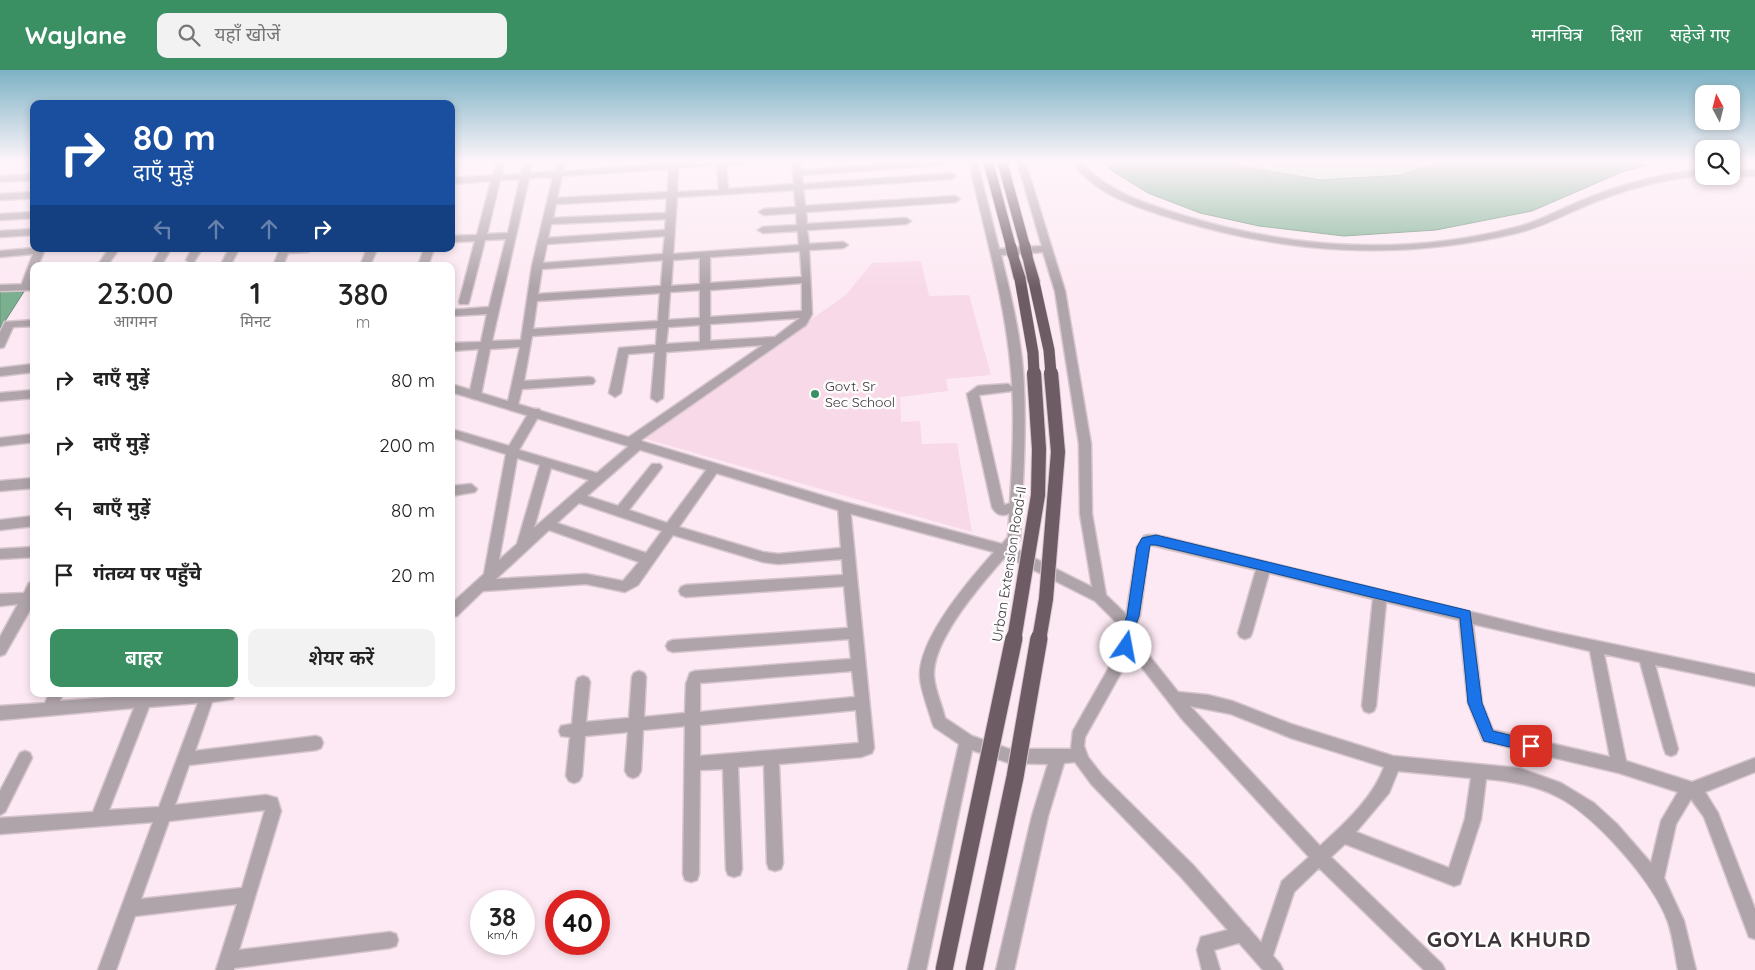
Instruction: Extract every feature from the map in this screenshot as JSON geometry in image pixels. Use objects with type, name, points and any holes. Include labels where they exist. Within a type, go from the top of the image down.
[{"type":"highway","name":"Urban Extension Road-II","points":[[974,970],[1015,777],[1046,599],[1058,452],[1049,350],[1027,280],[1012,251],[999,203]]},
{"type":"highway","name":"Urban Extension Road-II","points":[[944,970],[1019,617],[1038,495],[1039,449],[1026,250],[1013,203]]},
{"type":"street","points":[[464,302],[491,203]]},
{"type":"street","points":[[475,395],[493,310],[519,203]]},
{"type":"street","points":[[513,406],[534,298],[537,266],[552,203]]},
{"type":"street","points":[[657,398],[664,325],[672,203]]},
{"type":"street","points":[[455,609],[634,443],[802,323],[807,314],[807,279],[799,203]]},
{"type":"street","points":[[764,212],[893,203]]},
{"type":"street","points":[[984,203],[1005,292],[1017,370],[1019,455],[1014,539],[971,587],[933,646],[927,676],[939,722],[966,741],[1009,756],[1058,757],[1079,755]]},
{"type":"street","points":[[1032,203],[1060,291],[1085,444],[1086,514],[1100,597]]},
{"type":"street","points":[[1137,203],[1214,229],[1288,244],[1383,248],[1462,242],[1493,236],[1546,221],[1586,203]]},
{"type":"street","points":[[0,217],[30,214]]},
{"type":"street","points":[[548,221],[671,215]]},
{"type":"street","points":[[763,230],[906,222]]},
{"type":"street","points":[[0,234],[30,232]]},
{"type":"street","points":[[544,241],[670,233]]},
{"type":"street","points":[[455,239],[512,236]]},
{"type":"street","points":[[537,266],[843,245]]},
{"type":"street","points":[[996,252],[1046,249]]},
{"type":"street","points":[[0,254],[30,251]]},
{"type":"street","points":[[191,260],[195,252]]},
{"type":"street","points":[[705,254],[706,345]]},
{"type":"street","points":[[534,298],[807,279]]},
{"type":"street","points":[[0,288],[30,286]]},
{"type":"street","points":[[455,313],[493,310]]},
{"type":"street","points":[[455,347],[664,325],[807,314]]},
{"type":"street","points":[[0,344],[9,324],[30,321]]},
{"type":"street","points":[[615,393],[621,351],[778,340]]},
{"type":"street","points":[[0,372],[30,368]]},
{"type":"street","points":[[518,386],[589,381]]},
{"type":"street","points":[[1008,388],[978,390],[973,394],[998,507],[1001,511],[1015,507]]},
{"type":"street","points":[[455,389],[844,507],[1006,550],[1100,597],[1122,619],[1127,634],[1174,698],[1320,858],[1436,970]]},
{"type":"street","points":[[0,397],[30,394]]},
{"type":"street","points":[[490,576],[512,452],[535,412]]},
{"type":"street","points":[[455,434],[598,478]]},
{"type":"street","points":[[0,442],[30,438]]},
{"type":"street","points":[[523,546],[546,463]]},
{"type":"street","points":[[621,512],[656,467]]},
{"type":"street","points":[[480,586],[586,579],[623,587],[633,581],[714,468]]},
{"type":"street","points":[[0,486],[30,483]]},
{"type":"street","points":[[455,490],[471,489]]},
{"type":"street","points":[[576,498],[705,541],[770,558],[848,553]]},
{"type":"street","points":[[692,764],[865,749],[868,744],[855,633],[844,507]]},
{"type":"street","points":[[0,525],[30,521]]},
{"type":"street","points":[[546,524],[649,560]]},
{"type":"street","points":[[1269,964],[1147,828],[1097,780],[1079,755],[1078,736],[1122,658],[1133,616],[1142,547],[1148,540],[1466,614],[1596,647],[1755,680]]},
{"type":"street","points":[[0,554],[30,552]]},
{"type":"street","points":[[1245,634],[1264,566]]},
{"type":"street","points":[[686,591],[850,580]]},
{"type":"street","points":[[0,600],[30,594]]},
{"type":"street","points":[[1369,706],[1380,595]]},
{"type":"street","points":[[0,650],[30,598]]},
{"type":"street","points":[[1466,614],[1475,703],[1488,736],[1619,766],[1691,788],[1700,797],[1710,813],[1755,930]]},
{"type":"street","points":[[673,646],[850,635],[855,633]]},
{"type":"street","points":[[1596,647],[1619,766]]},
{"type":"street","points":[[1646,658],[1671,749]]},
{"type":"street","points":[[691,874],[694,680],[698,676],[860,664]]},
{"type":"street","points":[[633,771],[639,677]]},
{"type":"street","points":[[574,776],[573,731],[583,682]]},
{"type":"street","points":[[48,709],[54,697]]},
{"type":"street","points":[[0,713],[124,699],[144,702],[190,697]]},
{"type":"street","points":[[107,970],[207,697]]},
{"type":"street","points":[[1174,698],[1224,706],[1291,731],[1393,763],[1519,775],[1550,785],[1572,797],[1611,829],[1655,880],[1664,893],[1676,922],[1687,970]]},
{"type":"street","points":[[98,819],[144,702]]},
{"type":"street","points":[[573,731],[863,703]]},
{"type":"street","points":[[917,970],[966,741]]},
{"type":"street","points":[[184,760],[316,743]]},
{"type":"street","points":[[1005,970],[1040,816],[1058,757]]},
{"type":"street","points":[[0,808],[25,758]]},
{"type":"street","points":[[771,758],[776,864]]},
{"type":"street","points":[[730,761],[734,869]]},
{"type":"street","points":[[1269,964],[1285,892],[1343,835],[1384,788],[1393,763]]},
{"type":"street","points":[[1655,880],[1669,820],[1691,788],[1755,765]]},
{"type":"street","points":[[1343,835],[1454,878],[1473,819],[1480,771]]},
{"type":"street","points":[[0,826],[164,814],[266,802],[273,804],[227,965],[390,940]]},
{"type":"street","points":[[130,908],[248,895]]},
{"type":"street","points":[[1211,970],[1205,950],[1207,943],[1243,934]]},
{"type":"shaded area","points":[[1174,203],[1550,203],[1532,211],[1436,230],[1344,236],[1259,226],[1200,213]]},
{"type":"shaded area","name":"Govt. Sr Sec School","points":[[921,261],[929,296],[969,295],[991,375],[946,379],[948,391],[900,397],[901,422],[920,421],[922,444],[957,443],[972,532],[642,438],[846,295],[872,263]]},
{"type":"shaded area","points":[[25,290],[0,329],[0,292]]},
{"type":"place","name":"Govt. Sr Sec School","points":[[815,394]]},
{"type":"district","name":"GOYLA KHURD","points":[[1509,939]]},
{"type":"route","points":[[1126,647],[1127,630],[1133,616],[1142,547],[1148,540],[1156,540],[1230,557],[1326,582],[1466,614],[1475,703],[1488,736],[1531,746]]}]
